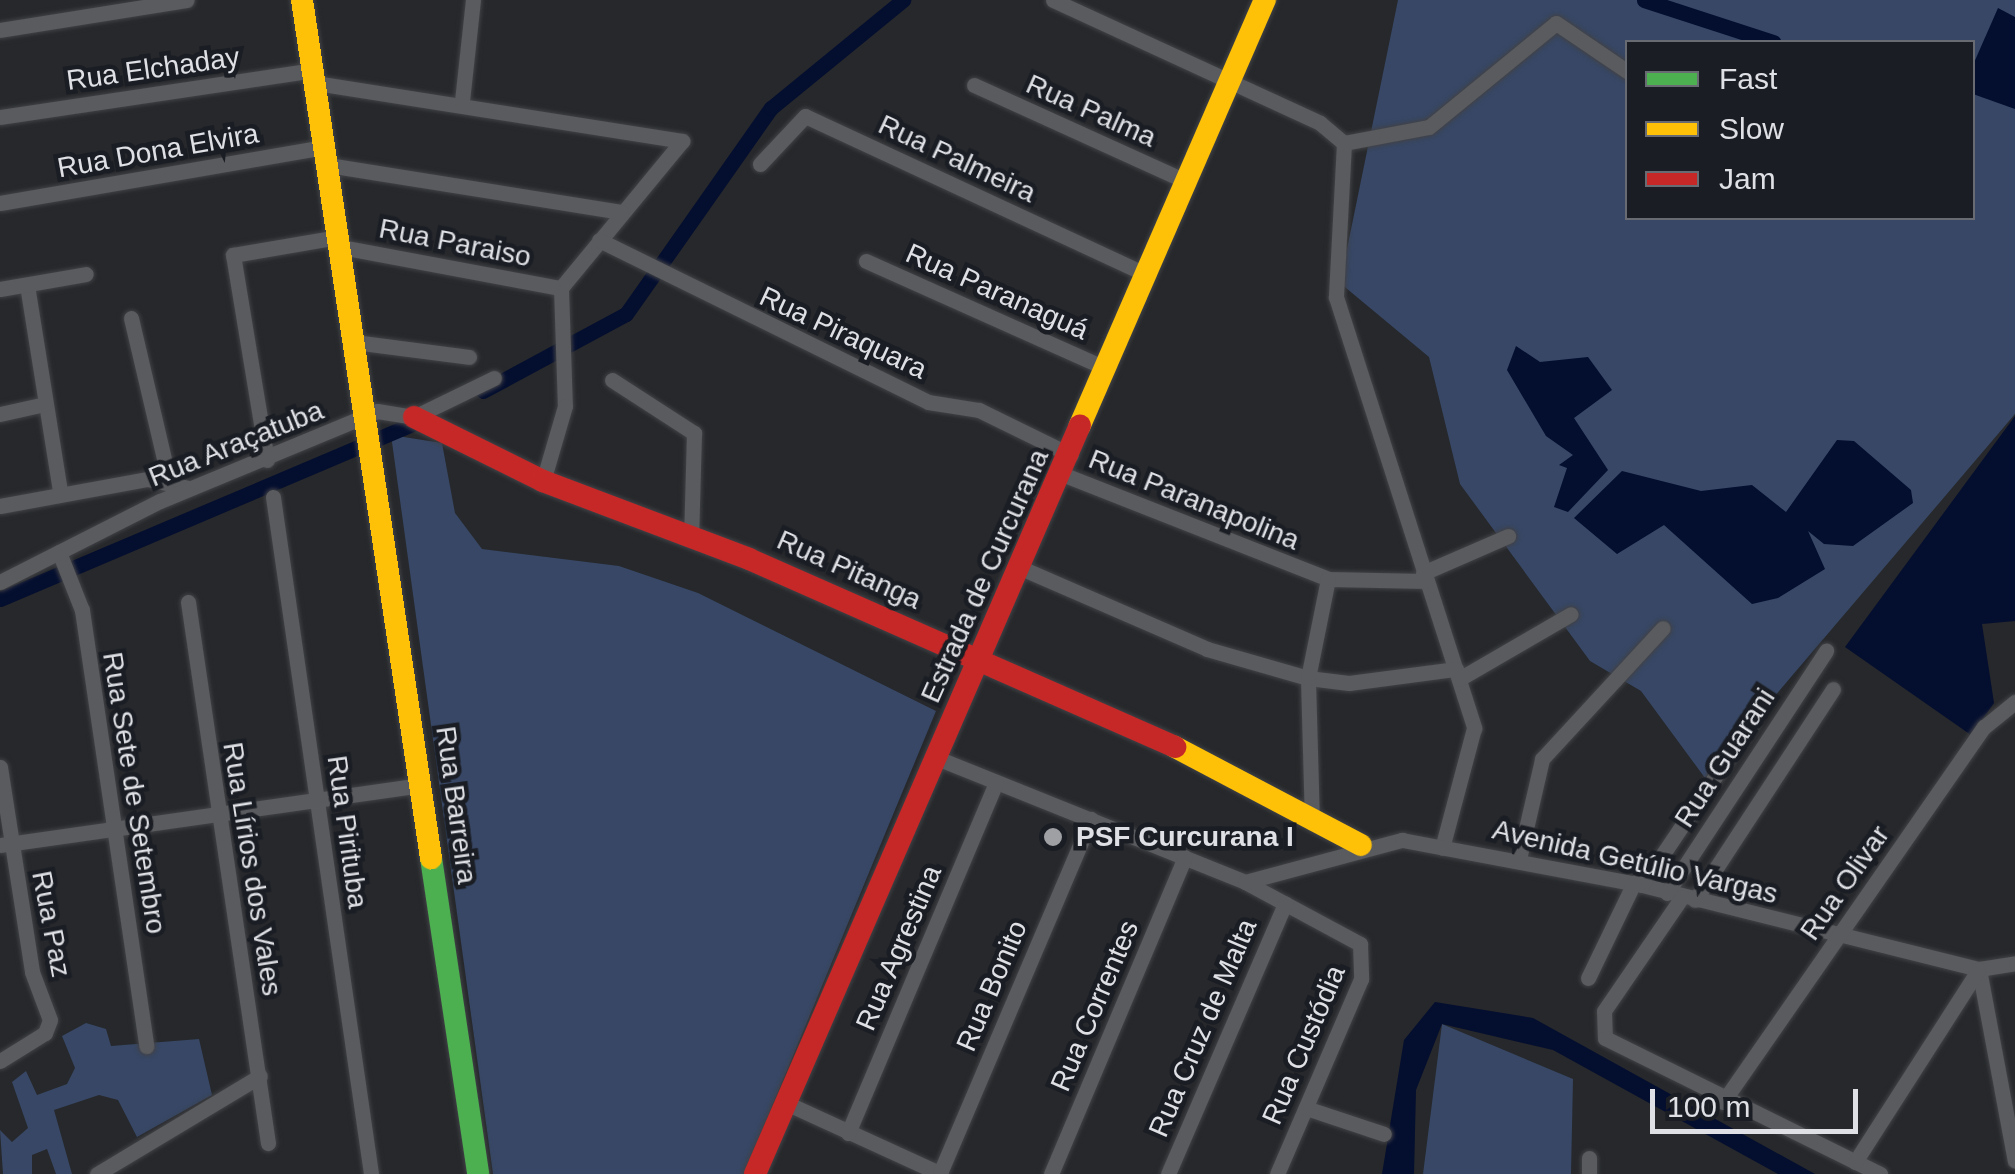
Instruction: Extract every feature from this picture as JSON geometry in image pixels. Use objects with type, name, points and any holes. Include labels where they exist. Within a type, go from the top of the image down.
[{"type":"street","points":[[0,30],[187,0]]},
{"type":"street","name":"Rua Barreira","points":[[302,0],[354,342],[372,428],[478,1174]]},
{"type":"street","points":[[462,101],[473,0]]},
{"type":"street","points":[[1053,0],[1338,132],[1344,143],[1336,297],[1474,728],[1442,848]]},
{"type":"street","name":"Estrada de Curcurana","points":[[755,1174],[1265,0]]},
{"type":"street","points":[[1344,143],[1428,127],[1556,23],[1625,70]]},
{"type":"street","name":"Rua Elchaday","points":[[0,116],[315,76],[678,138],[621,212]]},
{"type":"street","name":"Rua Palma","points":[[974,86],[1188,182]]},
{"type":"street","name":"Rua Palmeira","points":[[760,164],[805,116],[1147,275]]},
{"type":"street","name":"Rua Dona Elvira","points":[[0,203],[326,156],[621,212]]},
{"type":"street","points":[[542,481],[565,406],[558,342],[560,288],[621,212]]},
{"type":"street","name":"Rua Piraquara","points":[[599,240],[668,279],[928,402],[979,410],[1066,464]]},
{"type":"street","points":[[267,460],[233,255],[339,242]]},
{"type":"street","name":"Rua Paraiso","points":[[339,242],[560,288]]},
{"type":"street","name":"Rua Paranaguá","points":[[866,261],[1107,369]]},
{"type":"street","points":[[0,289],[86,274]]},
{"type":"street","points":[[27,285],[60,492]]},
{"type":"street","points":[[131,318],[169,480]]},
{"type":"street","points":[[354,342],[469,357]]},
{"type":"street","name":"Rua Araçatuba","points":[[0,582],[193,489],[267,460],[372,428],[389,409],[414,417],[494,378]]},
{"type":"street","points":[[612,380],[694,433],[691,538]]},
{"type":"street","points":[[0,414],[45,404]]},
{"type":"street","name":"Rua Pitanga","points":[[414,417],[542,481],[691,538],[980,660],[1216,767],[1312,823],[1361,845]]},
{"type":"street","name":"Rua Paranapolina","points":[[1066,464],[1328,579],[1424,577],[1508,536]]},
{"type":"street","points":[[0,506],[60,492],[169,480],[193,489]]},
{"type":"street","name":"Rua Pirituba","points":[[273,497],[371,1174]]},
{"type":"street","name":"Rua Sete de Setembro","points":[[59,552],[82,610],[146,1046]]},
{"type":"street","points":[[1020,568],[1206,649],[1308,678],[1349,683],[1458,674],[1571,614]]},
{"type":"street","points":[[1312,823],[1308,678],[1328,579]]},
{"type":"street","name":"Rua Lírios dos Vales","points":[[188,602],[215,814],[268,1142]]},
{"type":"street","points":[[1519,859],[1542,759],[1663,628]]},
{"type":"street","name":"Rua Guarani","points":[[1681,897],[1826,651]]},
{"type":"street","points":[[1833,689],[1681,897],[1600,1026],[1616,1048],[1880,1174]]},
{"type":"street","name":"Rua Olivar","points":[[1723,1102],[1984,727],[2015,702]]},
{"type":"street","name":"Rua Guarani","points":[[1588,978],[1638,884],[1752,722]]},
{"type":"street","points":[[937,758],[1246,882],[1285,903]]},
{"type":"street","name":"Rua Paz","points":[[0,768],[5,844],[50,1025],[0,1061]]},
{"type":"street","name":"Rua Agrestina","points":[[848,1133],[996,783]]},
{"type":"street","points":[[5,844],[423,785]]},
{"type":"street","name":"Rua Bonito","points":[[940,1174],[1091,819]]},
{"type":"street","name":"Avenida Getúlio Vargas","points":[[1246,882],[1361,845],[1442,848],[1519,859],[1638,884],[1980,969],[2015,962]]},
{"type":"street","name":"Rua Correntes","points":[[1051,1174],[1185,858]]},
{"type":"street","name":"Rua Custódia","points":[[1277,1174],[1366,964],[1354,938],[1285,903]]},
{"type":"street","name":"Rua Cruz de Malta","points":[[1168,1174],[1285,903]]},
{"type":"street","points":[[1855,1162],[1980,969]]},
{"type":"street","points":[[1980,969],[2015,1161]]},
{"type":"street","points":[[97,1174],[260,1076]]},
{"type":"street","points":[[786,1104],[940,1174]]},
{"type":"street","points":[[1306,1108],[1384,1134]]},
{"type":"shaded area","points":[[1398,0],[2015,0],[2015,414],[1705,778],[1641,691],[1590,661],[1460,484],[1429,357],[1340,283]]},
{"type":"shaded area","points":[[1998,8],[2015,17],[2015,109],[1975,95],[1975,60]]},
{"type":"shaded area","points":[[1516,346],[1540,362],[1588,357],[1612,390],[1574,418],[1608,470],[1568,512],[1554,507],[1567,468],[1559,465],[1573,455],[1546,436],[1507,370]]},
{"type":"shaded area","points":[[2015,416],[2015,621],[1982,624],[1994,703],[1971,735],[1845,647]]},
{"type":"shaded area","points":[[391,435],[442,443],[455,513],[482,549],[619,566],[698,593],[936,711],[744,1174],[493,1174]]},
{"type":"shaded area","points":[[1837,440],[1854,441],[1911,490],[1913,503],[1853,546],[1824,544],[1808,531],[1825,569],[1778,598],[1752,604],[1664,525],[1617,554],[1574,518],[1622,471],[1701,491],[1752,485],[1786,512]]},
{"type":"shaded area","points":[[1435,1002],[1533,1018],[1815,1174],[1778,1174],[1553,1050],[1442,1024],[1416,1090],[1414,1174],[1382,1174],[1404,1040]]},
{"type":"shaded area","points":[[86,1023],[106,1029],[111,1046],[199,1039],[212,1095],[137,1137],[118,1100],[99,1095],[54,1110],[72,1174],[56,1174],[47,1149],[32,1155],[32,1174],[3,1174],[0,1130],[12,1142],[28,1128],[12,1082],[26,1071],[37,1095],[67,1084],[75,1068],[62,1036]]},
{"type":"shaded area","points":[[1442,1024],[1573,1079],[1571,1174],[1423,1174]]},
{"type":"waterway","points":[[483,391],[626,314],[771,108],[903,0]]},
{"type":"waterway","points":[[1644,0],[1767,40]]},
{"type":"waterway","points":[[0,599],[426,418]]},
{"type":"traffic: fast","points":[[431,858],[478,1174]]},
{"type":"traffic: slow","points":[[302,0],[431,858]]},
{"type":"traffic: slow","points":[[1080,425],[1265,0]]},
{"type":"traffic: slow","points":[[1175,747],[1361,845]]},
{"type":"traffic: jam","points":[[414,417],[543,481],[749,559],[1175,747]]},
{"type":"traffic: jam","points":[[755,1174],[1080,425]]},
{"type":"place","name":"PSF Curcurana I","points":[[1053,837]]}]
